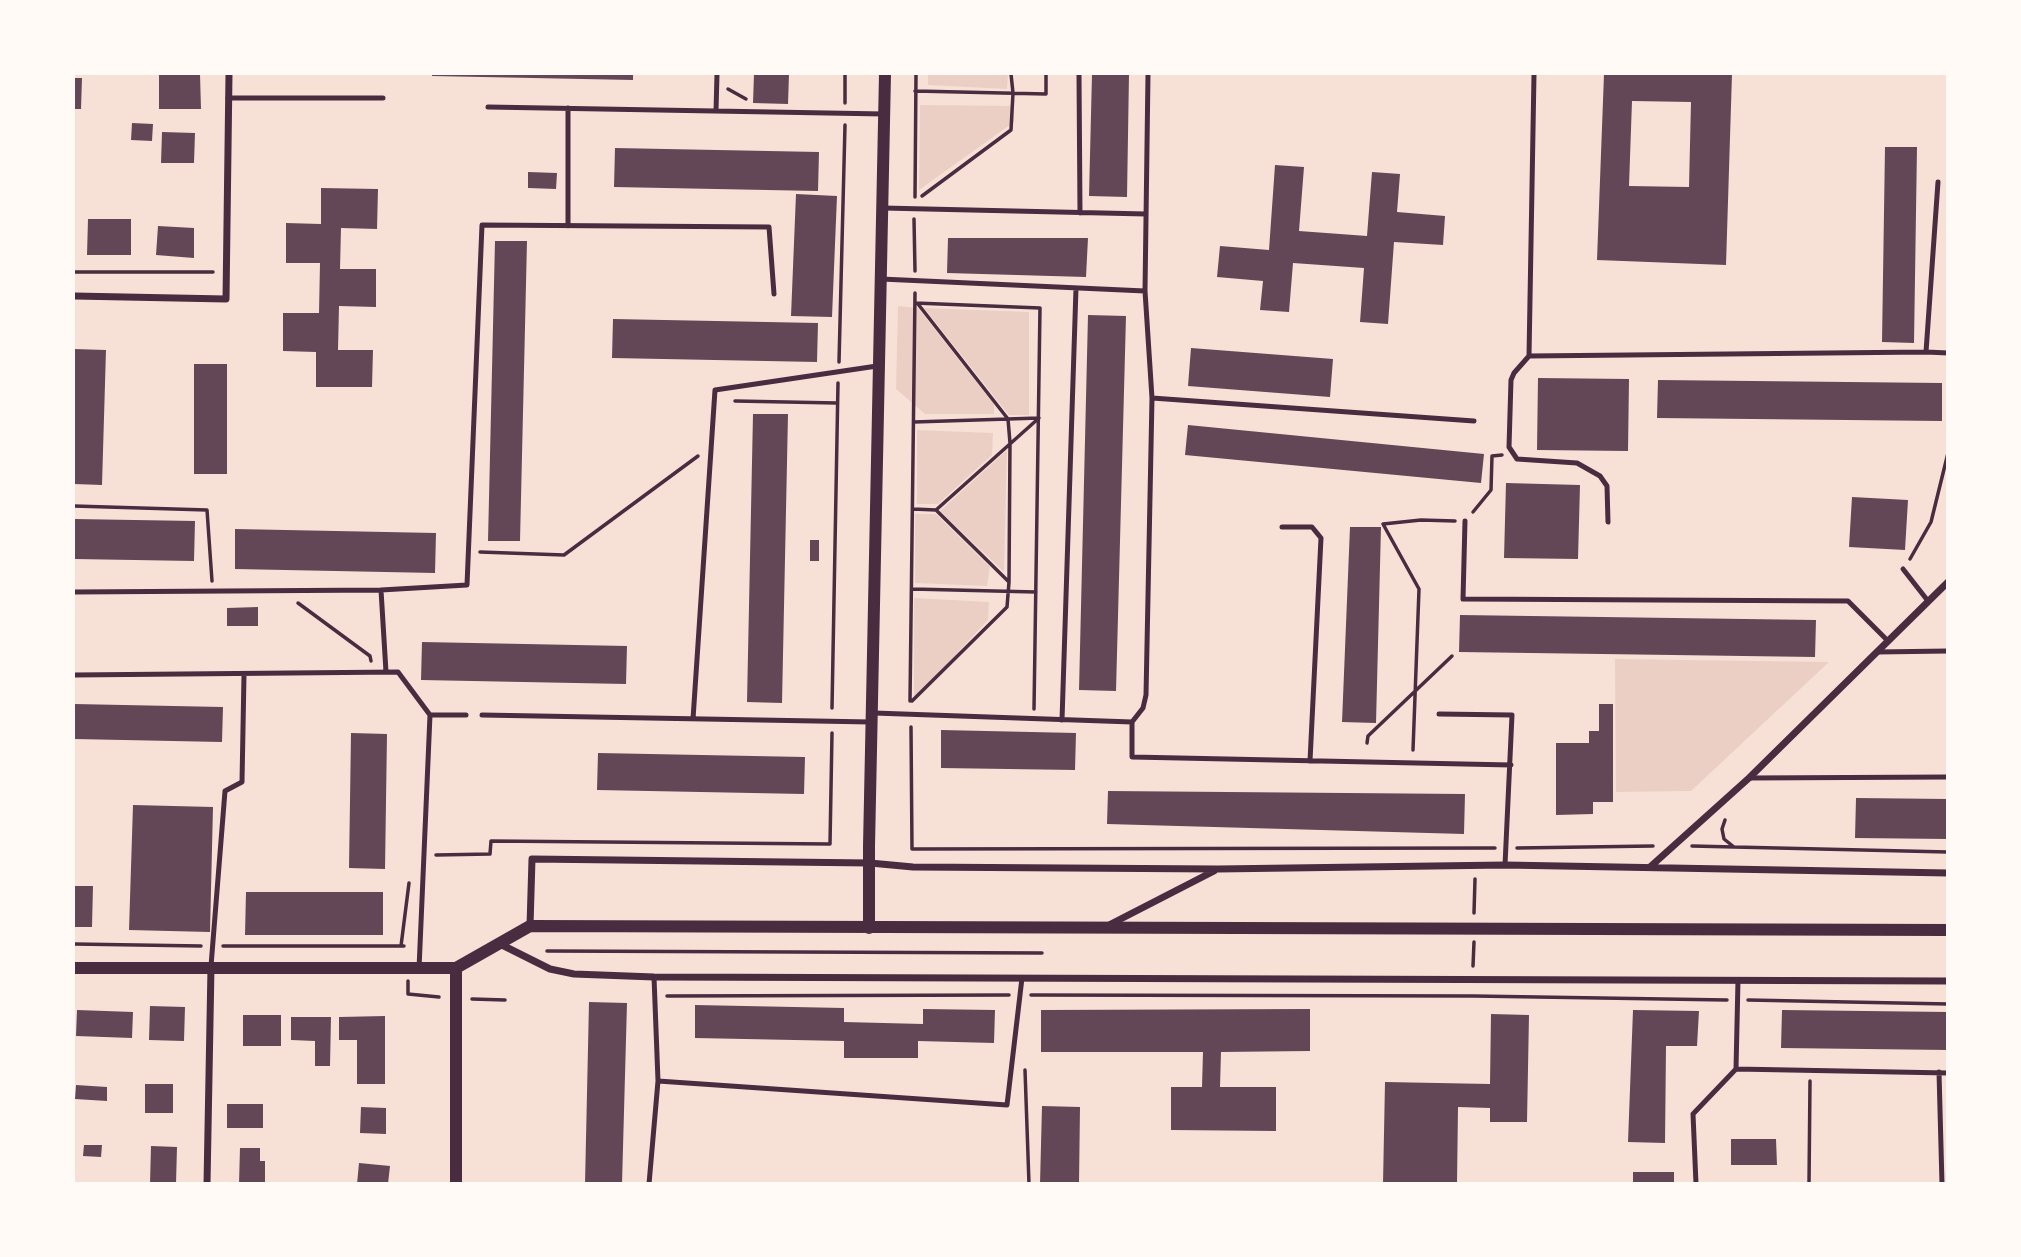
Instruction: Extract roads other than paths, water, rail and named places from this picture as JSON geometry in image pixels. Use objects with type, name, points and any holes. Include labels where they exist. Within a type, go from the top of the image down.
[{"type":"street","points":[[74,296],[226,299],[229,74]]},
{"type":"street","points":[[869,928],[885,74]]},
{"type":"street","points":[[1650,866],[1749,778],[1948,582]]},
{"type":"street","points":[[530,926],[532,859],[870,863],[913,867],[1218,869],[1505,865],[1948,873]]},
{"type":"street","points":[[1102,929],[1218,869]]},
{"type":"street","points":[[74,968],[456,968],[530,926],[1948,930]]},
{"type":"street","points":[[500,943],[550,969],[574,974],[654,977],[1948,981]]},
{"type":"street","points":[[206,1184],[211,966]]},
{"type":"street","points":[[456,968],[456,1184]]},
{"type":"lane","points":[[716,111],[717,74]]},
{"type":"lane","points":[[1079,74],[1080,213]]},
{"type":"lane","points":[[1149,74],[1145,291],[1152,398],[1146,695],[1143,708],[1132,722],[1132,757],[1511,765]]},
{"type":"lane","points":[[1534,74],[1529,356],[1511,380],[1509,447],[1517,459],[1577,463],[1600,476],[1607,486],[1608,522]]},
{"type":"lane","points":[[228,98],[383,98]]},
{"type":"lane","points":[[488,107],[884,114]]},
{"type":"lane","points":[[568,108],[568,226]]},
{"type":"lane","points":[[1926,352],[1938,182]]},
{"type":"lane","points":[[882,208],[1146,214]]},
{"type":"lane","points":[[74,592],[381,590],[467,585],[482,225],[769,227],[774,294]]},
{"type":"lane","points":[[881,278],[1145,291]]},
{"type":"lane","points":[[1062,720],[1076,288]]},
{"type":"lane","points":[[1529,356],[1948,353]]},
{"type":"lane","points":[[693,719],[715,390],[879,366]]},
{"type":"lane","points":[[1152,398],[1474,421]]},
{"type":"lane","points":[[1465,521],[1463,599],[1848,601],[1887,640]]},
{"type":"lane","points":[[1282,527],[1312,527],[1321,538],[1310,761]]},
{"type":"lane","points":[[1903,569],[1928,601]]},
{"type":"lane","points":[[381,590],[386,673]]},
{"type":"lane","points":[[1876,652],[1948,651]]},
{"type":"lane","points":[[74,675],[398,673],[430,715],[419,969]]},
{"type":"lane","points":[[211,966],[225,791],[242,782],[244,675]]},
{"type":"lane","points":[[482,715],[832,721],[911,714],[1132,722]]},
{"type":"lane","points":[[1439,714],[1512,715],[1505,865]]},
{"type":"lane","points":[[430,715],[466,715]]},
{"type":"lane","points":[[1749,778],[1948,776]]},
{"type":"lane","points":[[649,1184],[658,1081],[654,977]]},
{"type":"lane","points":[[658,1081],[1007,1105],[1024,978]]},
{"type":"lane","points":[[1696,1184],[1693,1114],[1736,1069],[1738,980]]},
{"type":"lane","points":[[1736,1069],[1948,1073]]},
{"type":"lane","points":[[1939,1072],[1942,1184]]}]
